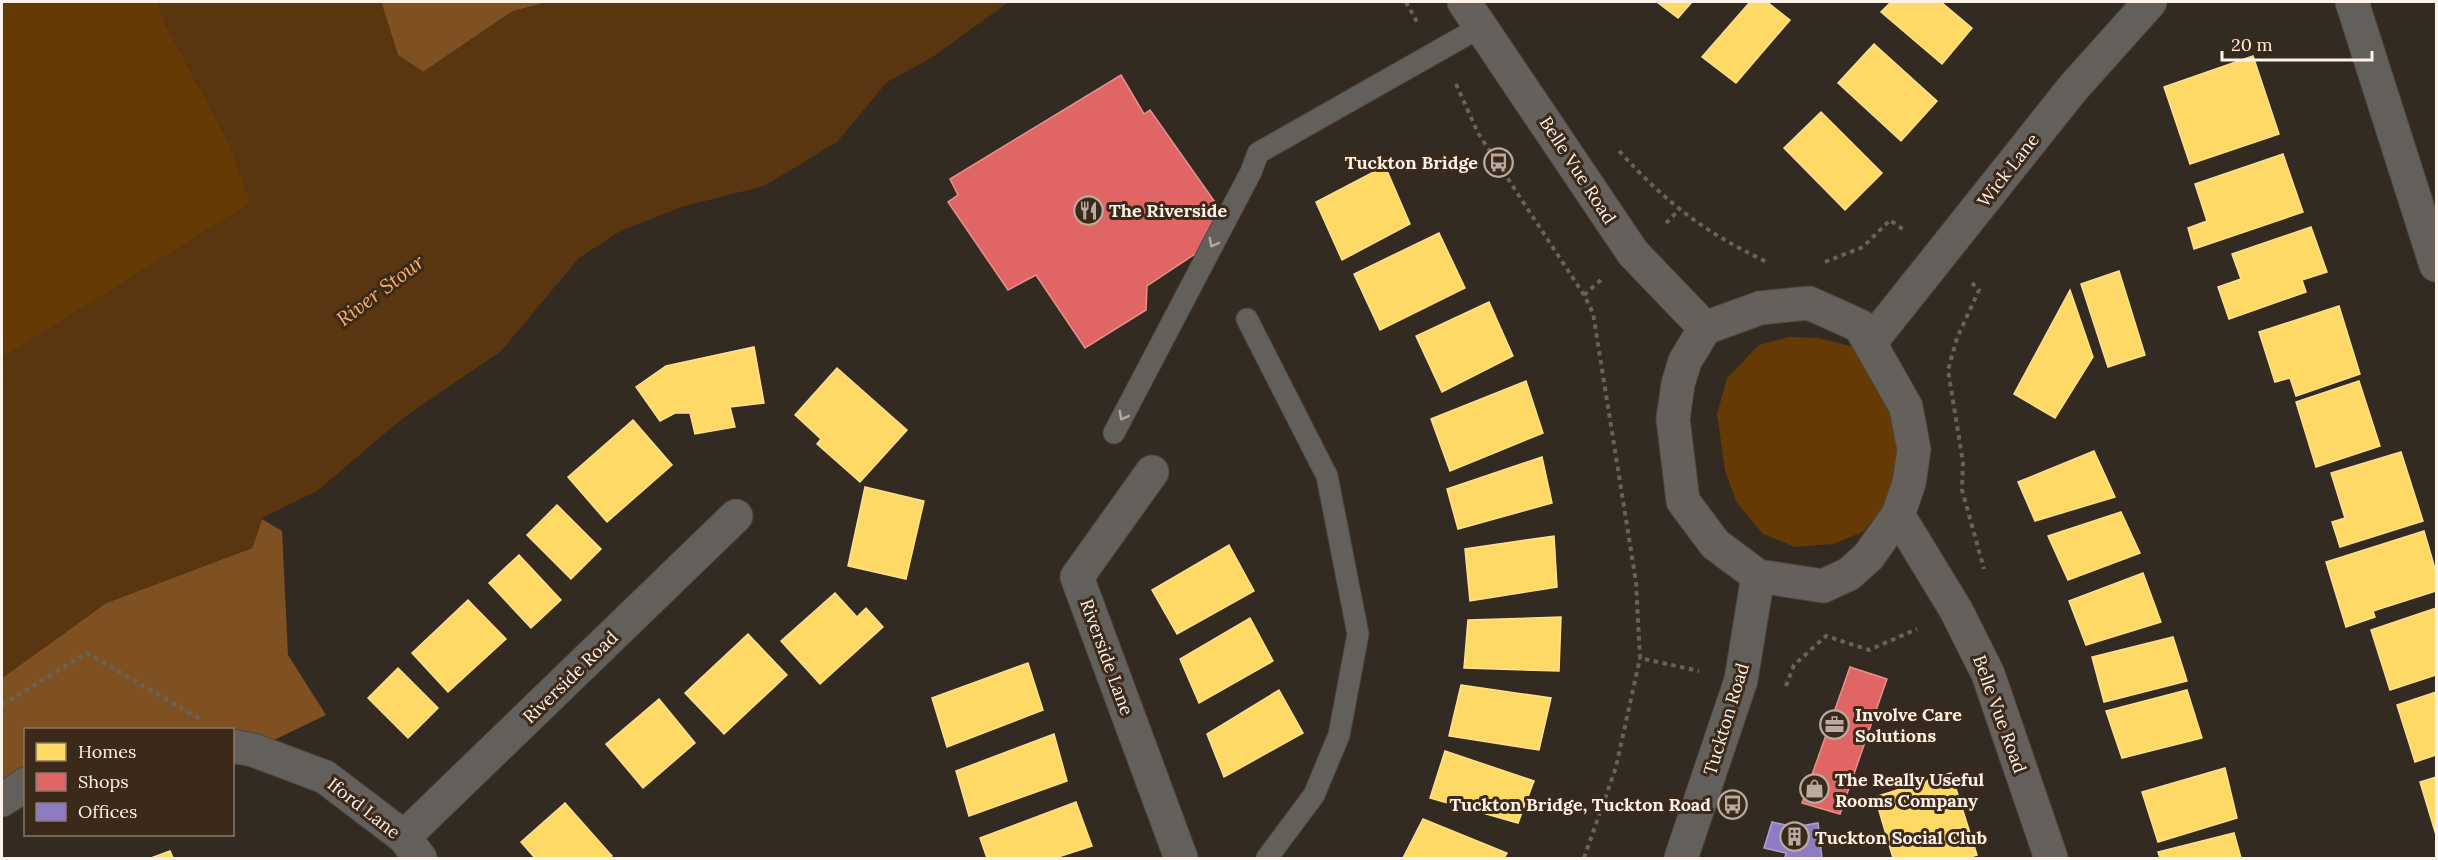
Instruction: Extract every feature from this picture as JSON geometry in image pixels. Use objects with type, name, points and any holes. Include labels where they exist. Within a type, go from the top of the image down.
[{"type":"main road","name":"Belle Vue Road","points":[[1473,14],[1633,254],[1705,327]]},
{"type":"main road","points":[[1809,303],[1860,326],[1870,343],[1906,407],[1914,450],[1908,483],[1898,515],[1868,557],[1849,574],[1823,586],[1758,576],[1715,544],[1683,501],[1673,419],[1678,384],[1685,362],[1705,327],[1760,308],[1809,303]]},
{"type":"main road","name":"Belle Vue Road","points":[[1898,515],[1956,609],[1988,674],[2050,858]]},
{"type":"street","name":"Wick Lane","points":[[1870,343],[2073,88],[2150,2]]},
{"type":"street","points":[[2352,2],[2436,265]]},
{"type":"street","name":"Riverside Lane","points":[[1152,472],[1077,577],[1181,858]]},
{"type":"street","name":"Riverside Road","points":[[412,848],[736,516]]},
{"type":"street","name":"Tuckton Road","points":[[1681,858],[1741,680],[1758,576]]},
{"type":"street","name":"Iford Lane","points":[[234,746],[253,750],[325,777],[412,848]]},
{"type":"street","points":[[2,800],[24,785]]},
{"type":"lane","points":[[1114,433],[1258,153],[1473,14]]},
{"type":"lane","points":[[1246,319],[1326,476],[1358,634],[1339,735],[1314,795],[1267,858]]},
{"type":"path","points":[[2,705],[87,653],[208,724]]},
{"type":"path","points":[[1584,858],[1616,767],[1640,658]]},
{"type":"shaded area","points":[[2,2],[158,2],[165,23],[230,145],[251,203],[2,358]]},
{"type":"shaded area","points":[[381,2],[549,2],[513,11],[423,72],[398,55]]},
{"type":"shaded area","points":[[1789,337],[1819,338],[1854,347],[1880,382],[1895,427],[1900,469],[1884,507],[1863,532],[1833,544],[1795,547],[1763,534],[1737,503],[1725,471],[1717,414],[1727,378],[1759,345]]},
{"type":"shaded area","points":[[262,519],[282,531],[288,655],[326,715],[253,750],[234,746],[234,728],[24,728],[24,785],[2,800],[2,678],[106,603],[252,548]]},
{"type":"water","name":"River Stour","points":[[158,2],[381,2],[398,55],[423,72],[513,11],[549,2],[1009,2],[931,58],[887,82],[837,142],[764,186],[685,206],[622,230],[579,258],[501,351],[403,418],[317,491],[262,518],[252,548],[106,603],[2,678],[2,358],[251,203],[230,145],[165,23]]},
{"type":"building: Homes","points":[[1657,2],[1692,2],[1678,18]]},
{"type":"building: Homes","points":[[1750,2],[1767,2],[1790,20],[1736,83],[1702,57]]},
{"type":"building: Homes","points":[[1891,2],[1941,2],[1972,28],[1942,64],[1881,12]]},
{"type":"building: Homes","points":[[1874,44],[1937,101],[1901,141],[1838,83]]},
{"type":"building: Homes","points":[[2253,56],[2279,134],[2190,164],[2164,87]]},
{"type":"building: Homes","points":[[1821,112],[1882,173],[1845,210],[1784,148]]},
{"type":"building: Homes","points":[[2283,154],[2303,212],[2194,249],[2188,228],[2207,221],[2195,184]]},
{"type":"building: Homes","points":[[1385,166],[1410,224],[1342,260],[1316,202]]},
{"type":"building: Homes","points":[[2311,227],[2327,272],[2302,280],[2306,292],[2229,319],[2218,287],[2241,279],[2232,254]]},
{"type":"building: Homes","points":[[1439,233],[1465,288],[1380,330],[1354,274]]},
{"type":"building: Homes","points":[[2119,271],[2145,355],[2108,367],[2081,284]]},
{"type":"building: Homes","points":[[2070,290],[2093,357],[2055,418],[2014,394]]},
{"type":"building: Homes","points":[[1489,302],[1513,356],[1442,392],[1416,336]]},
{"type":"building: Homes","points":[[2339,306],[2360,374],[2296,396],[2290,378],[2275,382],[2259,332]]},
{"type":"building: Homes","points":[[754,347],[764,403],[730,407],[735,427],[695,434],[690,413],[675,413],[660,421],[636,387],[666,366]]},
{"type":"building: Homes","points":[[837,368],[907,430],[860,482],[817,444],[821,439],[795,415]]},
{"type":"building: Homes","points":[[1526,381],[1543,433],[1450,471],[1431,419]]},
{"type":"building: Homes","points":[[2359,381],[2380,446],[2316,467],[2296,402]]},
{"type":"building: Homes","points":[[633,420],[672,465],[607,522],[568,477]]},
{"type":"building: Homes","points":[[2094,451],[2115,497],[2035,521],[2018,482]]},
{"type":"building: Homes","points":[[2401,452],[2423,521],[2340,547],[2332,522],[2345,518],[2331,473]]},
{"type":"building: Homes","points":[[1542,457],[1552,503],[1458,529],[1447,489]]},
{"type":"building: Homes","points":[[865,487],[924,501],[906,579],[848,566]]},
{"type":"building: Homes","points":[[557,505],[601,549],[571,579],[527,535]]},
{"type":"building: Homes","points":[[2121,512],[2140,553],[2068,580],[2048,536]]},
{"type":"building: Homes","points":[[2424,531],[2436,572],[2436,591],[2373,611],[2375,617],[2346,627],[2326,562]]},
{"type":"building: Homes","points":[[1554,536],[1557,587],[1470,601],[1465,549]]},
{"type":"building: Homes","points":[[1229,545],[1254,591],[1177,634],[1152,590]]},
{"type":"building: Homes","points":[[519,555],[561,600],[531,628],[489,583]]},
{"type":"building: Homes","points":[[2143,573],[2161,622],[2086,645],[2069,601]]},
{"type":"building: Homes","points":[[835,593],[857,617],[866,608],[883,627],[820,684],[781,641]]},
{"type":"building: Homes","points":[[468,600],[506,639],[448,692],[412,653]]},
{"type":"building: Homes","points":[[2436,608],[2436,675],[2390,690],[2371,630]]},
{"type":"building: Homes","points":[[1561,617],[1559,671],[1464,668],[1468,620]]},
{"type":"building: Homes","points":[[1250,618],[1273,661],[1199,703],[1180,659]]},
{"type":"building: Homes","points":[[748,634],[787,675],[724,734],[685,693]]},
{"type":"building: Homes","points":[[2173,637],[2187,681],[2104,702],[2092,657]]},
{"type":"building: Homes","points":[[1028,663],[1043,710],[947,747],[932,698]]},
{"type":"building: Homes","points":[[398,668],[438,708],[408,738],[368,698]]},
{"type":"building: Homes","points":[[1461,685],[1551,698],[1539,750],[1449,736]]},
{"type":"building: Homes","points":[[1279,690],[1303,733],[1224,777],[1207,734]]},
{"type":"building: Homes","points":[[2187,690],[2202,738],[2122,758],[2106,711]]},
{"type":"building: Homes","points":[[2436,692],[2436,755],[2415,762],[2397,705]]},
{"type":"building: Homes","points":[[659,699],[695,743],[643,788],[606,744]]},
{"type":"building: Homes","points":[[1054,734],[1067,781],[969,816],[956,771]]},
{"type":"building: Homes","points":[[1445,751],[1534,781],[1518,823],[1430,798]]},
{"type":"building: Homes","points":[[2225,768],[2237,818],[2158,842],[2142,792]]},
{"type":"building: Homes","points":[[1951,773],[1977,855],[1967,858],[1893,858],[1875,797]]},
{"type":"building: Homes","points":[[2436,777],[2436,835],[2420,782]]},
{"type":"building: Homes","points":[[1076,802],[1092,846],[1055,858],[987,858],[980,838]]},
{"type":"building: Homes","points":[[565,803],[612,856],[610,858],[535,858],[521,842]]},
{"type":"building: Homes","points":[[1423,819],[1507,853],[1504,858],[1403,858]]},
{"type":"building: Homes","points":[[2234,833],[2241,858],[2160,858],[2158,852]]},
{"type":"building: Homes","points":[[170,851],[173,858],[151,858]]},
{"type":"building: Shops","points":[[1121,75],[1144,114],[1150,110],[1222,212],[1204,248],[1147,286],[1146,310],[1085,348],[1036,275],[1008,290],[948,202],[958,195],[950,179]]},
{"type":"building: Shops","points":[[1850,667],[1887,679],[1840,814],[1802,803]]},
{"type":"building: Offices","name":"Tuckton Social Club","points":[[1772,822],[1795,827],[1818,823],[1822,858],[1785,858],[1786,853],[1764,848]]},
{"type":"place","name":"Tuckton Bridge","points":[[1499,162]]},
{"type":"place","name":"The Riverside","points":[[1088,210]]},
{"type":"place","name":"Involve Care Solutions","points":[[1834,724]]},
{"type":"place","name":"The Really Useful Rooms Company","points":[[1814,789]]},
{"type":"place","name":"Tuckton Bridge, Tuckton Road","points":[[1732,804]]},
{"type":"place","name":"Tuckton Social Club","points":[[1794,837]]}]
